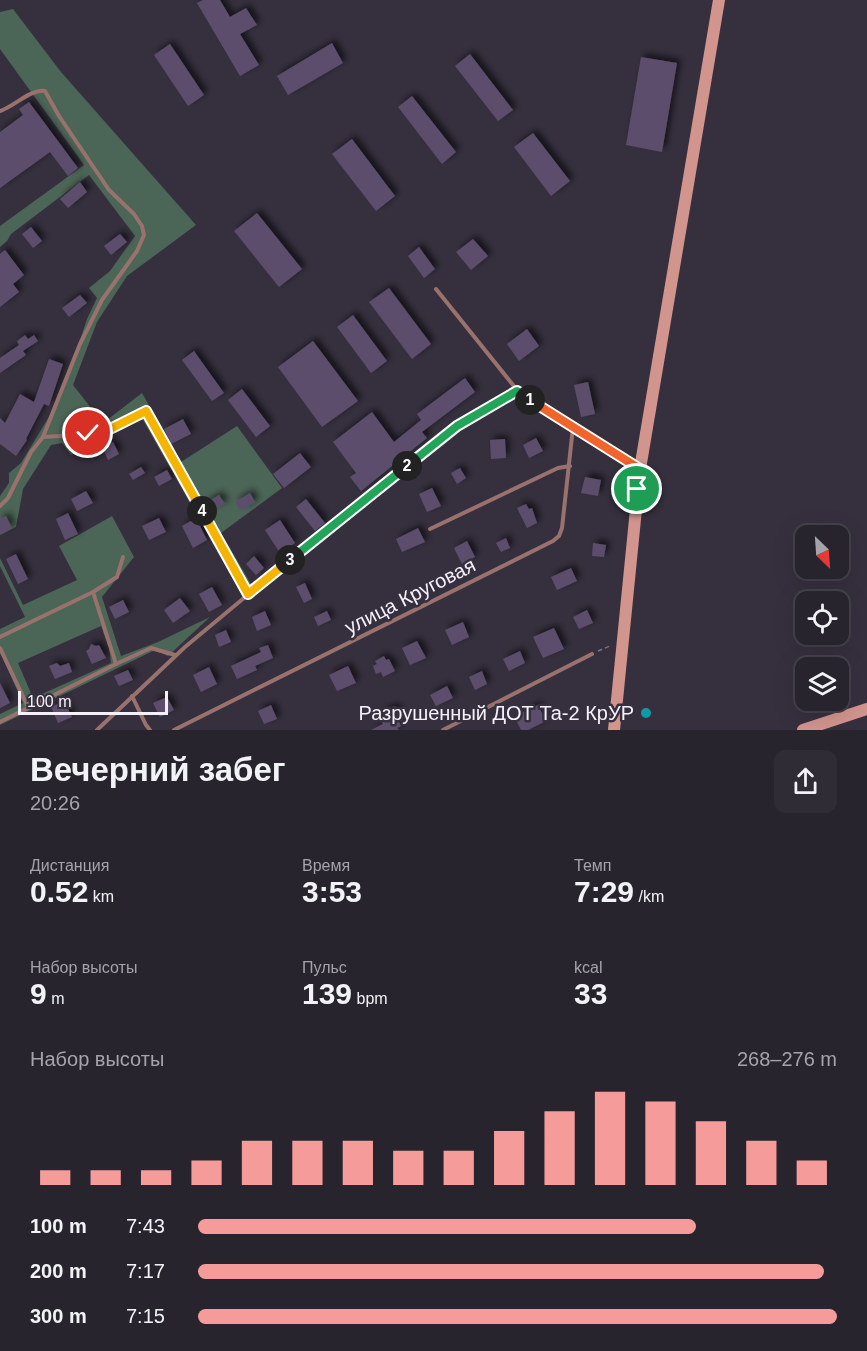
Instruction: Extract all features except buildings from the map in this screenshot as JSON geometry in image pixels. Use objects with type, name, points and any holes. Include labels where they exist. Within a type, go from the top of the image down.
[{"type":"street","points":[[614,730],[640,469],[719,0]]},
{"type":"street","points":[[457,426],[517,391],[640,469]]},
{"type":"street","points":[[803,730],[867,709]]},
{"type":"lane","points":[[0,111],[10,108],[38,90],[45,91],[59,116],[109,190],[134,214],[142,226],[144,235],[138,251],[102,300],[88,326],[43,437],[31,452],[8,498],[0,506]]},
{"type":"lane","points":[[436,290],[517,391]]},
{"type":"lane","points":[[43,437],[108,430],[146,411],[248,594]]},
{"type":"lane","points":[[97,730],[176,656],[248,594],[457,426]]},
{"type":"lane","name":"улица Круговая","points":[[174,730],[553,541],[559,536],[562,528],[573,427]]},
{"type":"lane","points":[[430,529],[558,468],[570,466]]},
{"type":"lane","points":[[0,637],[93,592],[117,577],[123,557]]},
{"type":"lane","points":[[93,592],[116,664]]},
{"type":"lane","points":[[0,648],[28,707]]},
{"type":"lane","points":[[0,722],[151,648],[176,656]]},
{"type":"lane","points":[[443,730],[592,654]]},
{"type":"lane","points":[[132,696],[150,730]]},
{"type":"path","points":[[592,654],[623,641]]},
{"type":"green space","points":[[13,9],[61,72],[196,225],[127,276],[97,322],[73,385],[103,423],[142,393],[181,462],[237,426],[282,488],[221,533],[251,584],[241,593],[143,420],[136,419],[85,444],[84,449],[71,455],[62,443],[51,445],[23,489],[16,527],[0,535],[0,496],[9,483],[9,473],[21,463],[61,397],[87,319],[97,298],[89,288],[110,271],[135,236],[89,175],[11,234],[0,247],[0,226],[84,165],[0,49],[0,12]]},
{"type":"green space","points":[[112,516],[134,557],[102,597],[121,656],[158,642],[210,617],[168,656],[155,650],[0,725],[0,714],[23,703],[0,652],[0,629],[25,617],[0,566],[0,558],[23,605],[77,580],[59,546]],"holes":[[[101,626],[109,648],[111,663],[33,698],[18,663]]]},
{"type":"place","name":"Разрушенный ДОТ Та-2 КрУР","points":[[646,713]]},
{"type":"route","points":[[88,433],[108,430],[146,411],[248,594],[457,426],[517,391],[640,469],[637,489]]}]
